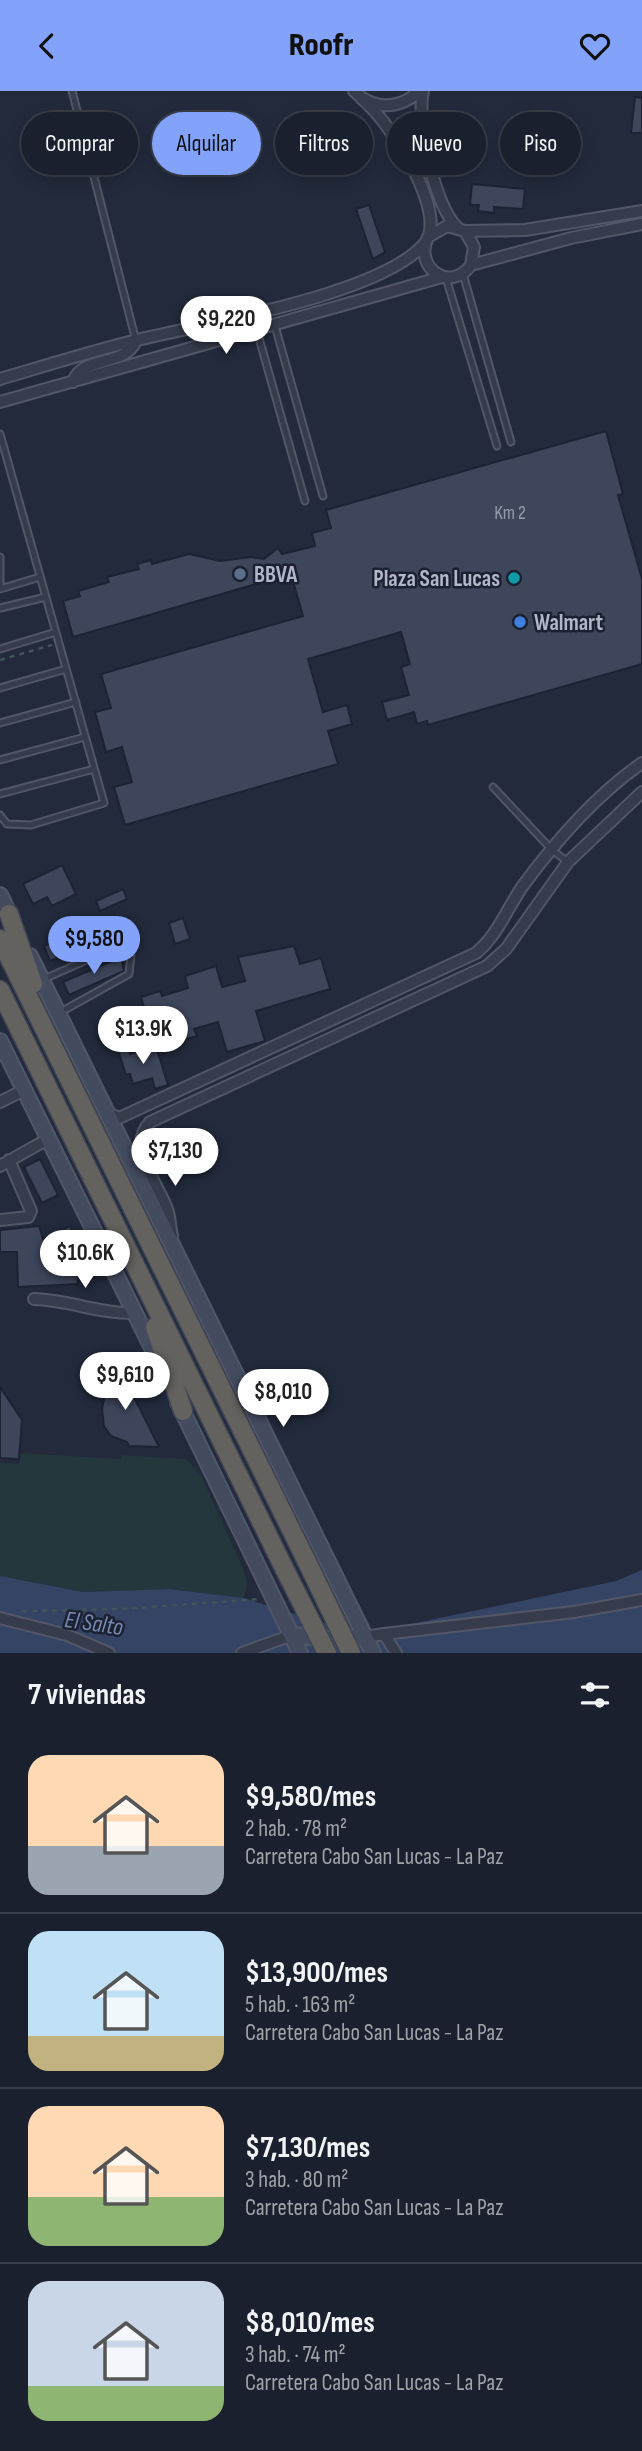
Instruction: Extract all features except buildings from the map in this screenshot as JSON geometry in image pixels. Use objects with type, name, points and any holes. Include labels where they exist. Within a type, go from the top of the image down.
[{"type":"highway","points":[[9,914],[67,1076]]},
{"type":"highway","points":[[0,939],[351,1653]]},
{"type":"highway","points":[[0,990],[327,1653]]},
{"type":"highway","points":[[136,1267],[183,1411]]},
{"type":"main road","points":[[0,895],[373,1653]]},
{"type":"main road","points":[[0,1041],[6,1067],[24,1090],[300,1653]]},
{"type":"main road","points":[[292,1635],[329,1639],[365,1637]]},
{"type":"street","points":[[357,94],[375,104],[395,105],[421,91]]},
{"type":"street","points":[[421,91],[420,113],[426,143],[445,208],[474,247],[467,270]]},
{"type":"street","points":[[357,94],[388,127],[410,165],[429,213],[426,264],[444,278]]},
{"type":"street","points":[[0,379],[343,288],[403,261],[442,227],[525,230],[642,211]]},
{"type":"street","points":[[0,402],[444,278],[571,238],[642,224]]},
{"type":"street","points":[[73,382],[75,376],[84,369],[124,355],[136,341]]},
{"type":"street","points":[[108,1113],[120,1118],[471,956],[489,940],[510,904],[574,824],[642,763]]},
{"type":"street","points":[[173,1245],[168,1210],[142,1151],[143,1132],[150,1122],[487,966],[506,949],[568,862],[642,792]]},
{"type":"street","points":[[0,1102],[24,1090]]},
{"type":"street","points":[[0,1220],[28,1217],[31,1211],[5,1163],[48,1139]]},
{"type":"street","points":[[34,1299],[61,1300],[113,1314],[135,1313]]},
{"type":"street","points":[[365,1637],[574,1612],[642,1600]]},
{"type":"street","points":[[0,1618],[67,1635],[109,1653]]},
{"type":"street","points":[[242,1653],[292,1635]]},
{"type":"street","points":[[384,1635],[396,1653]]},
{"type":"lane","points":[[72,91],[136,341]]},
{"type":"lane","points":[[467,270],[511,442]]},
{"type":"lane","points":[[444,278],[497,446]]},
{"type":"lane","points":[[275,326],[323,496]]},
{"type":"lane","points":[[257,331],[305,501]]},
{"type":"lane","points":[[0,437],[104,803],[31,825],[7,824],[0,815]]},
{"type":"lane","points":[[0,559],[0,589],[40,577]]},
{"type":"lane","points":[[0,608],[46,597]]},
{"type":"lane","points":[[0,649],[56,632]]},
{"type":"lane","points":[[0,688],[66,669]]},
{"type":"lane","points":[[0,723],[76,702]]},
{"type":"lane","points":[[0,760],[85,737]]},
{"type":"lane","points":[[0,794],[94,769]]},
{"type":"lane","points":[[494,787],[552,850],[568,862]]},
{"type":"lane","points":[[42,980],[114,948],[124,948],[131,955],[128,974],[58,1013]]},
{"type":"path","points":[[0,660],[59,643]]},
{"type":"path","points":[[11,1610],[121,1609],[274,1597]]},
{"type":"shaded area","points":[[20,1453],[121,1459],[122,1455],[186,1459],[201,1475],[241,1564],[247,1582],[244,1598],[170,1589],[83,1592],[0,1576],[0,1463],[19,1464]]},
{"type":"water","name":"El Salto","points":[[642,1570],[642,1653],[0,1653],[0,1576],[83,1592],[170,1589],[244,1598],[346,1630],[387,1629],[616,1581]]},
{"type":"place","name":"BBVA","points":[[240,574]]},
{"type":"place","name":"Plaza San Lucas","points":[[514,578]]},
{"type":"place","name":"Walmart","points":[[520,622]]}]
